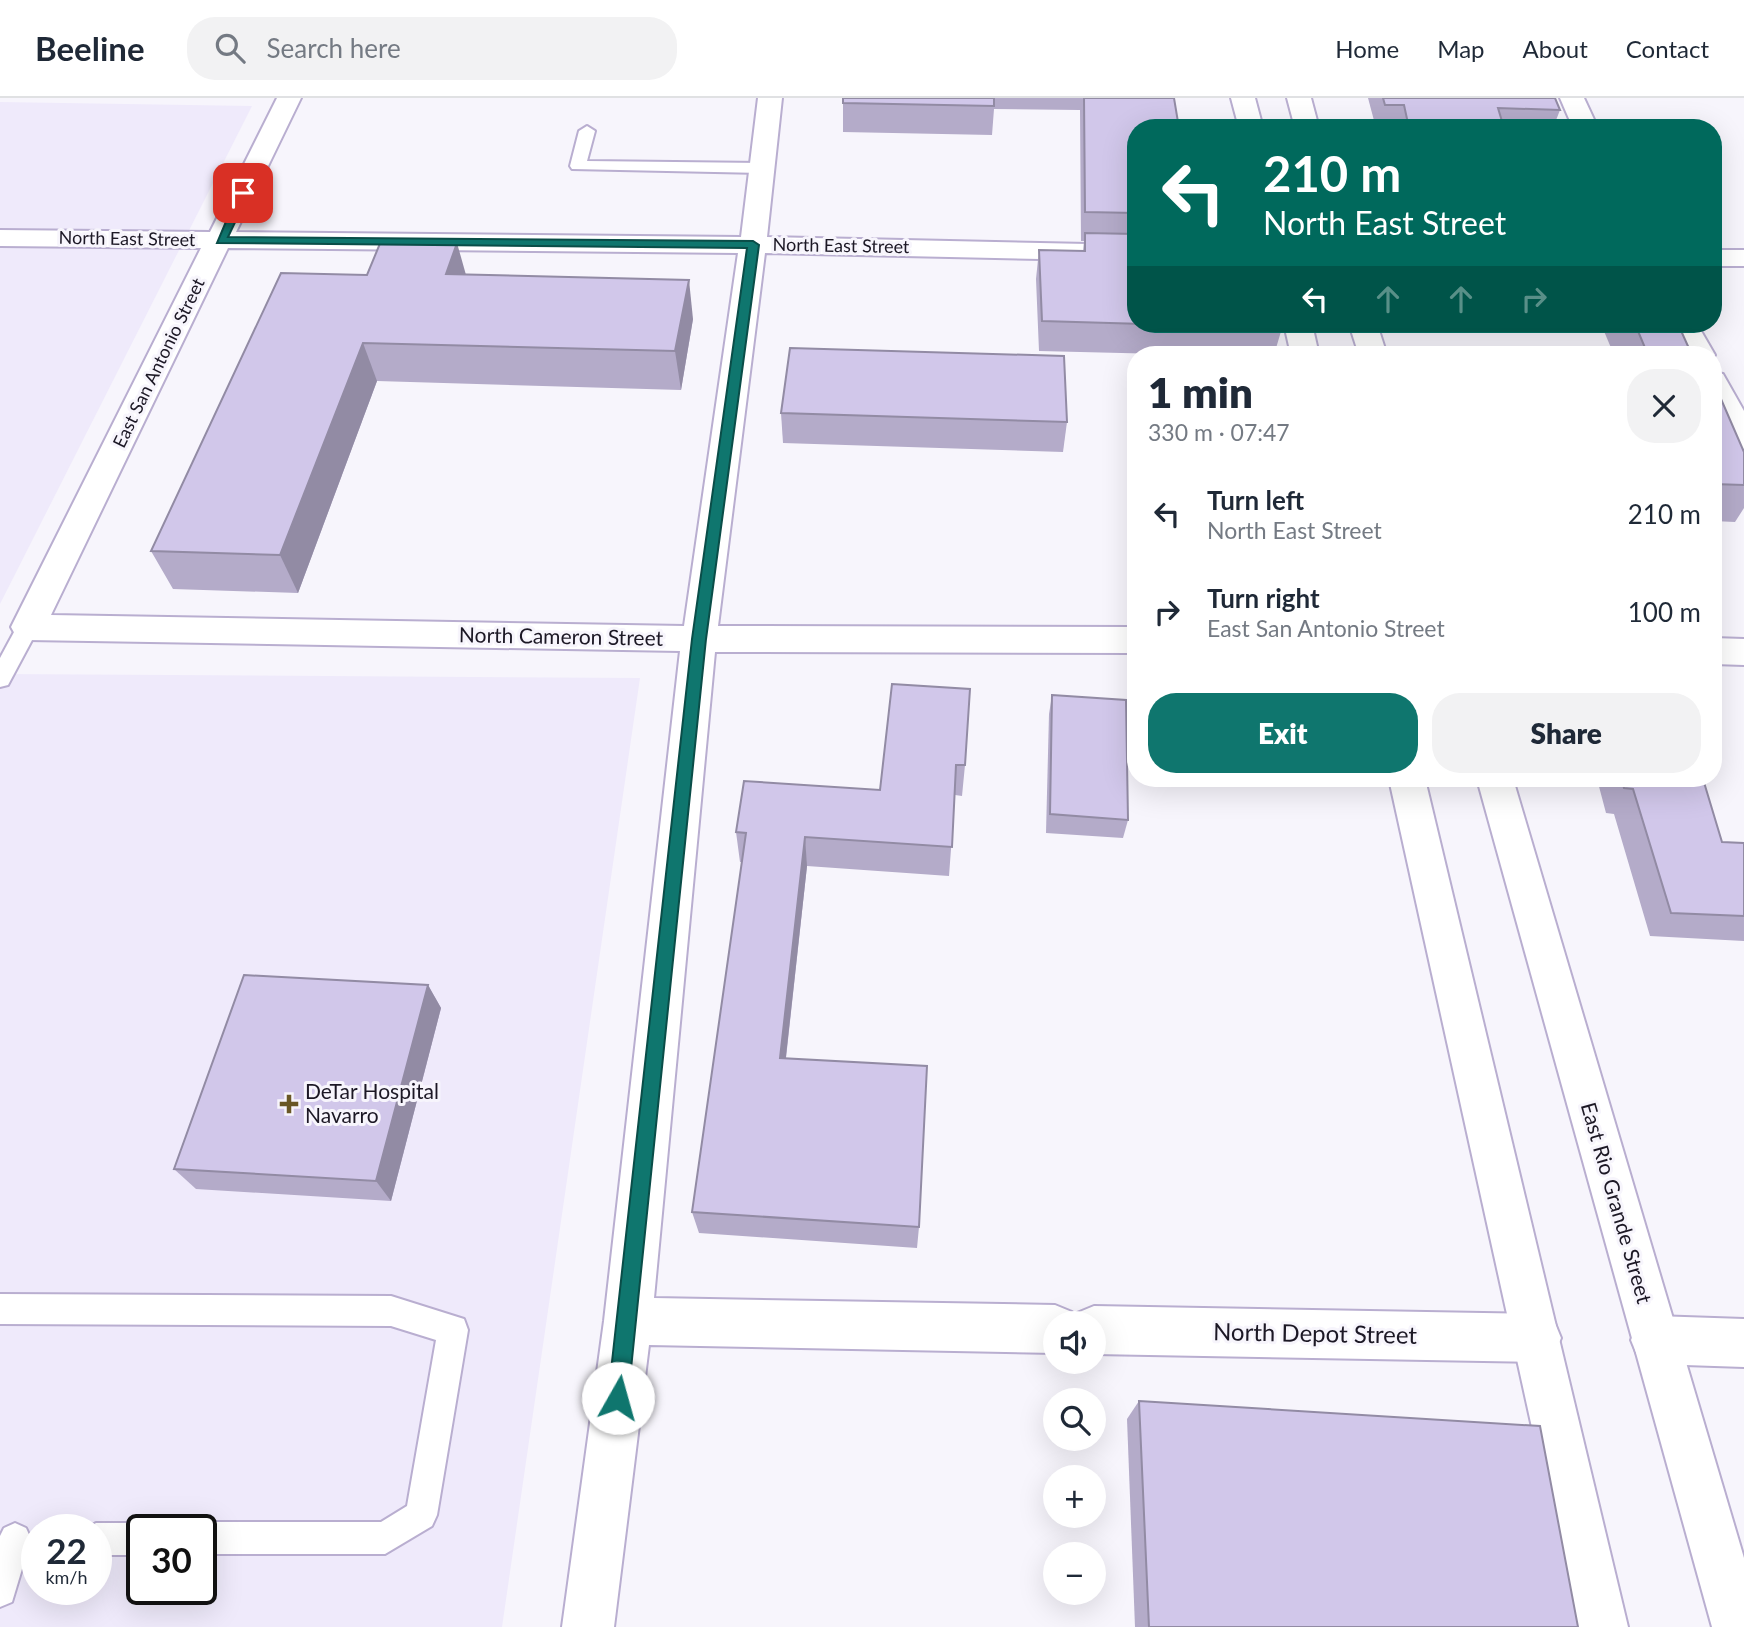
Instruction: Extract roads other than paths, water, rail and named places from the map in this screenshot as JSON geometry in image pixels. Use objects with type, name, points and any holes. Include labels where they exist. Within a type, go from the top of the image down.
[{"type":"street","name":"East San Antonio Street","points":[[28,627],[289,98]]},
{"type":"street","points":[[588,1627],[628,1321],[699,639],[753,245],[770,98]]},
{"type":"street","points":[[1243,98],[1249,119]]},
{"type":"street","points":[[1299,98],[1305,119]]},
{"type":"street","points":[[1572,98],[1582,119]]},
{"type":"street","name":"North East Street","points":[[0,238],[753,245],[1127,253]]},
{"type":"street","points":[[1722,258],[1744,258]]},
{"type":"street","points":[[1722,398],[1744,439]]},
{"type":"street","name":"North Cameron Street","points":[[28,627],[699,639],[1127,640]]},
{"type":"street","points":[[1722,651],[1744,652]]},
{"type":"street","points":[[1409,787],[1602,1627]]},
{"type":"street","name":"East Rio Grande Street","points":[[1496,787],[1656,1340],[1728,1539],[1738,1627]]},
{"type":"street","points":[[628,1321],[1043,1329]]},
{"type":"street","name":"North Depot Street","points":[[1106,1330],[1537,1338]]},
{"type":"street","points":[[1656,1340],[1744,1343]]},
{"type":"lane","points":[[587,131],[578,166],[762,168]]},
{"type":"lane","points":[[0,679],[28,627]]},
{"type":"lane","points":[[0,1309],[391,1311],[453,1330],[421,1516],[385,1538],[217,1538]]},
{"type":"lane","points":[[0,1590],[17,1539]]},
{"type":"place","name":"DeTar Hospital Navarro","points":[[289,1104]]}]
